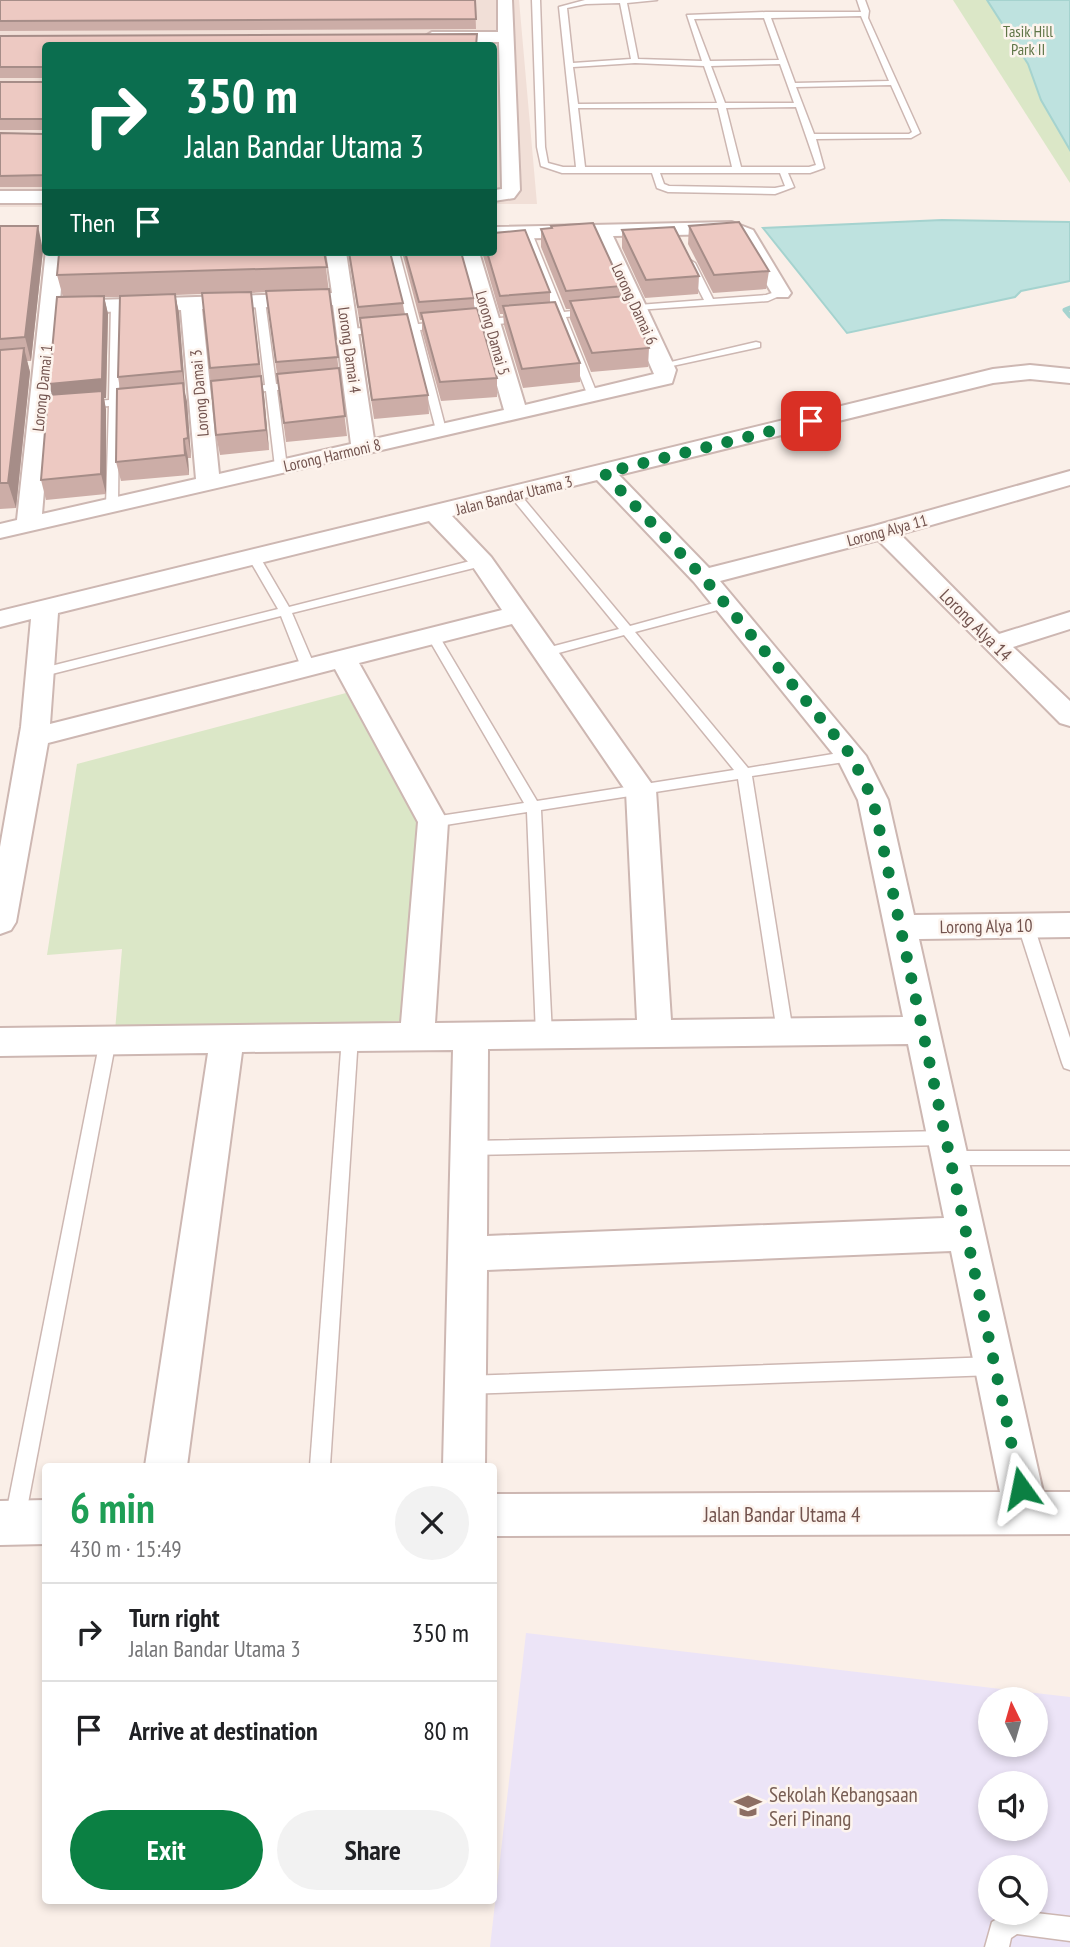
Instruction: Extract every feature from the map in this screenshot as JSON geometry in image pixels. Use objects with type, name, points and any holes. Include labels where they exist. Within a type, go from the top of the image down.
[{"type":"street","points":[[497,194],[511,190],[502,136],[501,84],[506,37],[505,0]]},
{"type":"street","points":[[410,37],[506,37]]},
{"type":"street","points":[[0,197],[42,197]]},
{"type":"street","points":[[497,233],[601,231],[676,236],[741,230],[781,293]]},
{"type":"street","name":"Lorong Damai 6","points":[[601,231],[639,308],[664,372]]},
{"type":"street","name":"Lorong Damai 5","points":[[470,256],[516,414]]},
{"type":"street","name":"Lorong Damai 4","points":[[334,263],[348,332],[347,381],[363,447]]},
{"type":"street","name":"Lorong Damai 1","points":[[29,524],[46,409],[38,366],[58,266]]},
{"type":"street","points":[[49,307],[343,299]]},
{"type":"street","name":"Lorong Damai 3","points":[[191,303],[208,484]]},
{"type":"street","name":"Lorong Harmoni 8","points":[[0,531],[593,396],[664,372]]},
{"type":"street","name":"Jalan Bandar Utama 3","points":[[0,619],[255,559],[993,376],[1030,372],[1070,376]]},
{"type":"street","points":[[604,473],[703,577],[851,755],[873,800],[1026,1513]]},
{"type":"street","name":"Lorong Alya 11","points":[[703,577],[883,531],[1070,478]]},
{"type":"street","points":[[436,514],[482,562],[641,790],[655,1033]]},
{"type":"street","name":"Lorong Alya 14","points":[[883,531],[1070,717]]},
{"type":"street","points":[[0,922],[10,823],[36,737],[44,672],[45,608]]},
{"type":"street","points":[[36,737],[518,614]]},
{"type":"street","points":[[994,644],[1070,620]]},
{"type":"street","points":[[343,659],[433,822],[416,1037]]},
{"type":"street","name":"Lorong Alya 10","points":[[902,927],[1070,925]]},
{"type":"street","points":[[0,1042],[922,1030]]},
{"type":"street","points":[[464,1463],[471,1036]]},
{"type":"street","points":[[166,1463],[227,1039]]},
{"type":"street","points":[[467,1254],[966,1234]]},
{"type":"street","name":"Jalan Bandar Utama 4","points":[[497,1515],[1070,1513]]},
{"type":"lane","points":[[536,0],[541,148],[544,164],[554,169],[810,170],[821,166],[766,15]]},
{"type":"lane","points":[[581,170],[563,7],[565,4],[653,0]]},
{"type":"lane","points":[[810,137],[914,135],[916,129],[864,14],[861,0]]},
{"type":"lane","points":[[623,1],[635,61]]},
{"type":"lane","points":[[737,170],[722,106],[690,17],[766,15],[781,11],[864,14]]},
{"type":"lane","points":[[569,65],[635,61],[657,64],[783,62]]},
{"type":"lane","points":[[791,85],[894,83]]},
{"type":"lane","points":[[574,106],[799,105]]},
{"type":"lane","points":[[655,170],[660,186],[668,189],[775,191],[790,187],[783,170]]},
{"type":"lane","points":[[527,233],[593,396]]},
{"type":"lane","points":[[685,254],[710,303]]},
{"type":"lane","points":[[395,256],[441,430]]},
{"type":"lane","points":[[613,310],[768,298],[781,293]]},
{"type":"lane","points":[[260,301],[281,467]]},
{"type":"lane","points":[[112,506],[116,305]]},
{"type":"lane","points":[[464,324],[600,312]]},
{"type":"lane","points":[[348,332],[451,325]]},
{"type":"lane","points":[[664,372],[756,345]]},
{"type":"lane","points":[[235,391],[312,384]]},
{"type":"lane","points":[[76,406],[150,399]]},
{"type":"lane","points":[[515,495],[744,772],[785,1032]]},
{"type":"lane","points":[[255,559],[285,611],[308,667]]},
{"type":"lane","points":[[44,672],[482,562]]},
{"type":"lane","points":[[544,653],[725,604]]},
{"type":"lane","points":[[433,636],[534,807],[544,1035]]},
{"type":"lane","points":[[433,822],[851,755]]},
{"type":"lane","points":[[1026,926],[1070,1063]]},
{"type":"lane","points":[[320,1463],[350,1037]]},
{"type":"lane","points":[[20,1523],[108,1040]]},
{"type":"lane","points":[[469,1149],[947,1148],[1070,1158]]},
{"type":"lane","points":[[465,1385],[994,1366]]},
{"type":"lane","points":[[997,1947],[1001,1931],[1014,1922],[1070,1929]]},
{"type":"shaded area","points":[[0,0],[519,0],[537,204],[497,204],[497,42],[42,42],[42,207],[0,207]]},
{"type":"shaded area","name":"Sekolah Kebangsaan Seri Pinang","points":[[526,1633],[985,1687],[978,1687],[978,1757],[1048,1757],[1048,1694],[1070,1697],[1070,1947],[490,1947]]},
{"type":"green space","name":"Tasik Hill Park II","points":[[953,0],[1070,0],[1070,183]]},
{"type":"green space","points":[[346,693],[427,841],[414,1021],[115,1031],[122,949],[47,955],[77,764]]},
{"type":"water","points":[[987,0],[1070,0],[1070,150],[1041,100],[1028,64]]},
{"type":"water","points":[[942,220],[1070,222],[1070,281],[1021,291],[1015,297],[847,333],[763,228]]},
{"type":"building","points":[[0,0],[475,0],[476,19],[0,21]]},
{"type":"building","points":[[477,34],[476,42],[42,42],[42,67],[0,67],[0,36]]},
{"type":"building","points":[[0,82],[42,82],[42,119],[0,119]]},
{"type":"building","points":[[0,133],[42,134],[42,175],[0,176]]},
{"type":"building","points":[[739,222],[769,271],[714,275],[689,226]]},
{"type":"building","points":[[593,223],[622,286],[566,291],[541,229]]},
{"type":"building","points":[[0,226],[38,226],[25,337],[0,339]]},
{"type":"building","points":[[674,227],[699,276],[646,280],[622,230]]},
{"type":"building","points":[[525,230],[550,292],[500,296],[488,256],[497,256],[497,233]]},
{"type":"building","points":[[59,256],[325,256],[327,267],[57,275]]},
{"type":"building","points":[[350,256],[391,256],[403,303],[358,307]]},
{"type":"building","points":[[406,256],[462,256],[474,298],[419,302]]},
{"type":"building","points":[[329,289],[338,357],[276,362],[266,291]]},
{"type":"building","points":[[251,292],[259,364],[210,368],[202,293]]},
{"type":"building","points":[[175,294],[182,371],[118,377],[120,296]]},
{"type":"building","points":[[104,296],[102,379],[49,384],[57,297]]},
{"type":"building","points":[[626,296],[649,348],[592,353],[570,301]]},
{"type":"building","points":[[555,302],[580,363],[522,369],[503,306]]},
{"type":"building","points":[[477,308],[497,378],[440,382],[421,313]]},
{"type":"building","points":[[407,314],[428,395],[372,400],[360,318]]},
{"type":"building","points":[[24,348],[8,483],[0,483],[0,350]]},
{"type":"building","points":[[339,368],[345,416],[284,423],[277,374]]},
{"type":"building","points":[[261,376],[266,430],[216,435],[211,381]]},
{"type":"building","points":[[183,383],[188,438],[184,439],[185,455],[116,462],[117,389]]},
{"type":"building","points":[[102,391],[101,474],[41,480],[48,395]]},
{"type":"waterway","points":[[1070,308],[1065,310],[1070,316]]},
{"type":"place","name":"Sekolah Kebangsaan Seri Pinang","points":[[748,1806]]},
{"type":"route","points":[[811,421],[604,473],[703,577],[851,755],[873,800],[1021,1488]]}]
